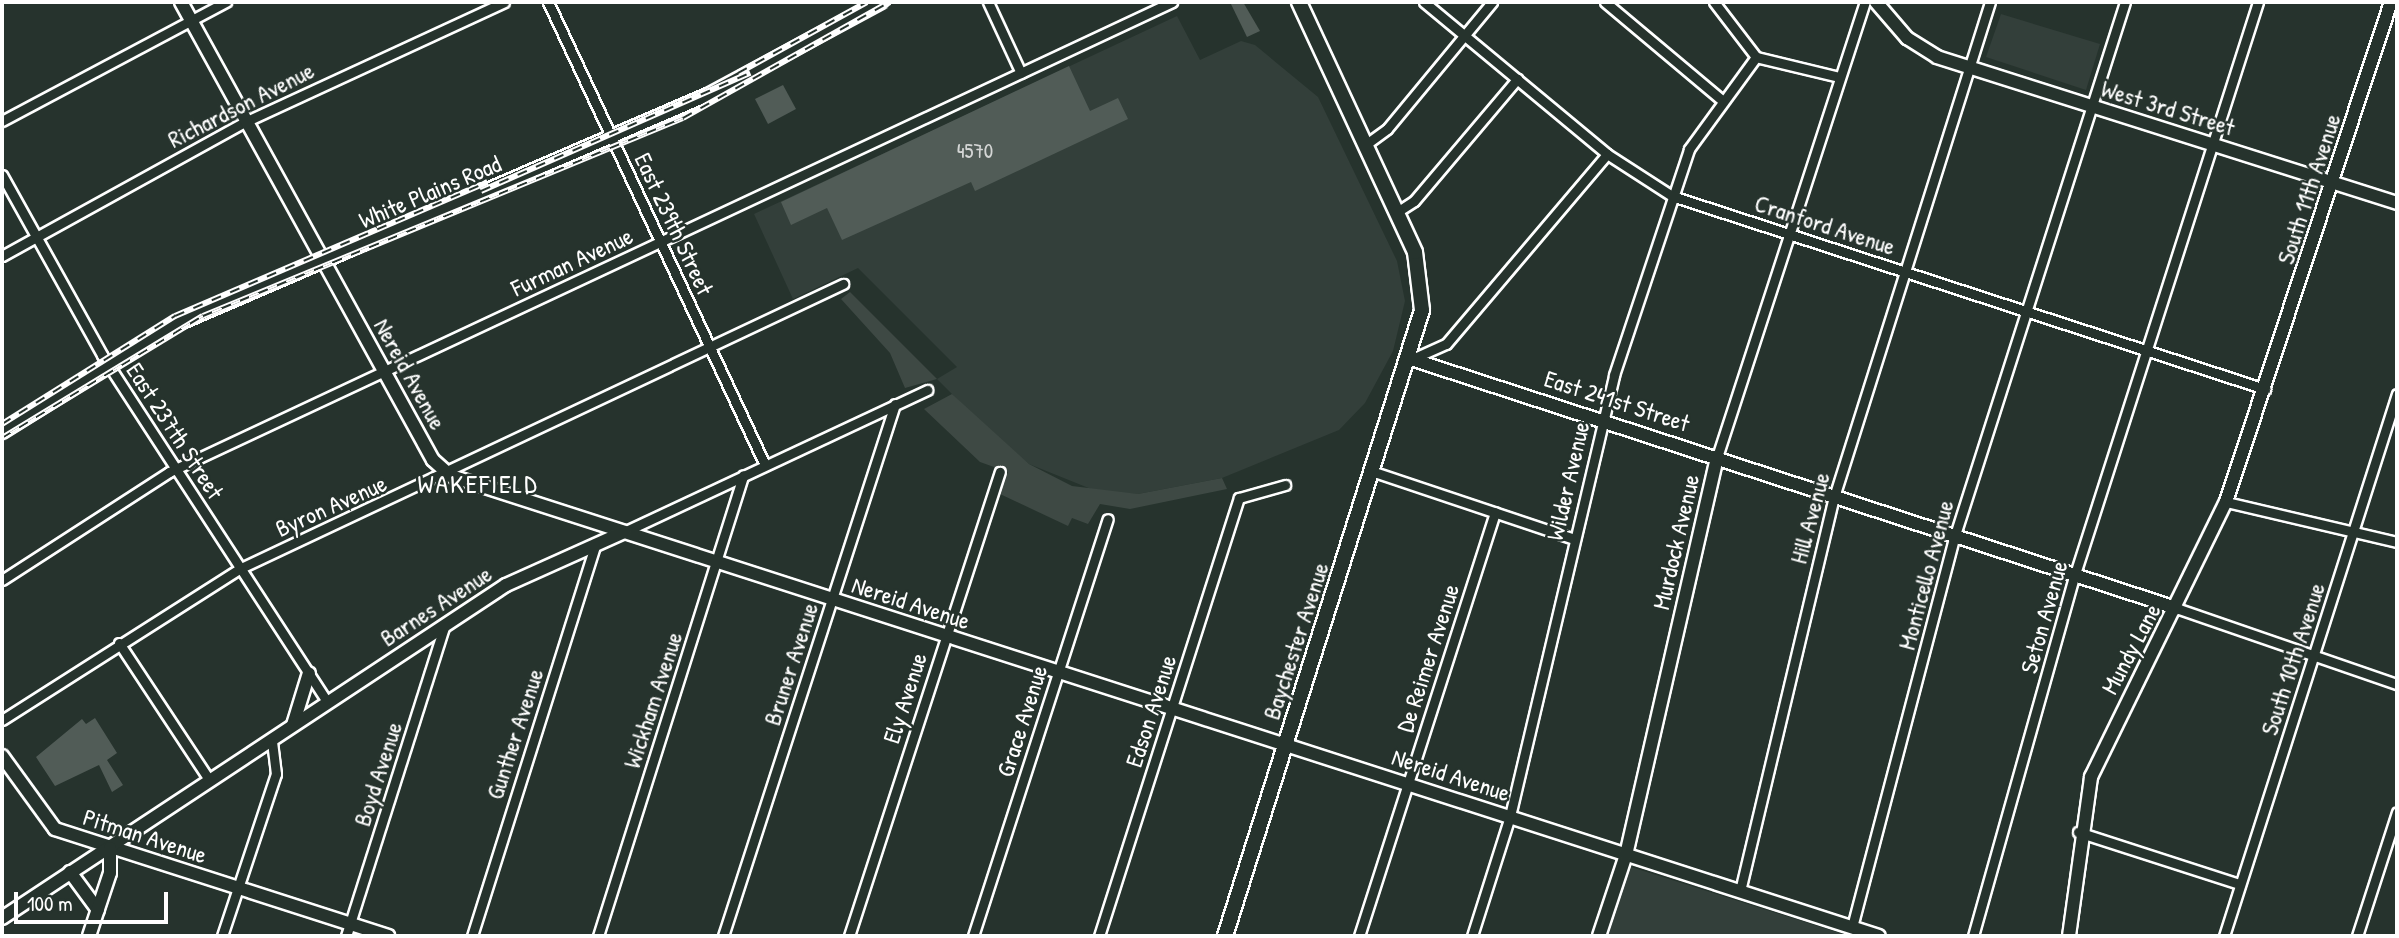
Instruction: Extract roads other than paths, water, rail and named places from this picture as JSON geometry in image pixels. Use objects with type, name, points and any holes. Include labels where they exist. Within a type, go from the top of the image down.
[{"type":"main road","points":[[1299,2],[1397,212],[1422,282],[1421,320],[1410,359]]},
{"type":"main road","name":"Baychester Avenue","points":[[1225,936],[1410,359]]},
{"type":"street","name":"Nereid Avenue","points":[[181,2],[385,372],[447,474],[1879,936]]},
{"type":"street","points":[[2,121],[190,18],[226,2]]},
{"type":"street","name":"Richardson Avenue","points":[[2,256],[247,121],[505,2]]},
{"type":"street","name":"East 239th Street","points":[[548,2],[764,463]]},
{"type":"street","name":"White Plains Road","points":[[2,432],[107,363],[183,320],[740,80],[881,2]]},
{"type":"street","points":[[988,2],[1021,73]]},
{"type":"street","name":"Furman Avenue","points":[[2,580],[176,468],[1172,2]]},
{"type":"street","name":"Cranford Avenue","points":[[1424,2],[1608,154],[1672,196],[2265,389]]},
{"type":"street","points":[[1365,145],[1384,132],[1492,2]]},
{"type":"street","points":[[1605,2],[1723,101]]},
{"type":"street","points":[[1714,2],[1756,57],[1839,77]]},
{"type":"street","name":"Murdock Avenue","points":[[1599,936],[1626,855],[1717,457],[1865,2]]},
{"type":"street","name":"West 3rd Street","points":[[1875,2],[1926,53],[2397,203]]},
{"type":"street","name":"Hill Avenue","points":[[1740,891],[1834,497],[1990,2]]},
{"type":"street","name":"Monticello Avenue","points":[[1852,927],[1955,536],[2125,2]]},
{"type":"street","name":"Seton Avenue","points":[[1973,936],[2075,574],[2258,2]]},
{"type":"street","name":"South 11th Avenue","points":[[2265,389],[2334,184],[2390,2]]},
{"type":"street","name":"Wilder Avenue","points":[[1472,936],[1510,816],[1601,421],[1672,196],[1689,149],[1756,57]]},
{"type":"street","points":[[1397,212],[1414,201],[1517,79]]},
{"type":"street","points":[[1410,359],[1446,344],[1608,154]]},
{"type":"street","name":"East 237th Street","points":[[2,175],[107,363],[327,701]]},
{"type":"street","name":"Byron Avenue","points":[[2,720],[241,568],[447,474],[843,284]]},
{"type":"street","name":"East 241st Street","points":[[1410,359],[2176,608]]},
{"type":"street","name":"Mundy Lane","points":[[2069,936],[2078,832],[2099,756],[2176,608],[2226,502],[2265,389]]},
{"type":"street","name":"Barnes Avenue","points":[[2,918],[506,585],[624,532],[764,463],[927,390]]},
{"type":"street","name":"South 10th Avenue","points":[[2224,936],[2355,533],[2397,394]]},
{"type":"street","name":"Bruner Avenue","points":[[723,936],[895,404]]},
{"type":"street","name":"Ely Avenue","points":[[849,936],[1000,472]]},
{"type":"street","points":[[1374,472],[1574,539]]},
{"type":"street","name":"Wickham Avenue","points":[[598,936],[718,562],[743,475]]},
{"type":"street","name":"Edson Avenue","points":[[1099,936],[1239,498],[1285,485]]},
{"type":"street","points":[[2226,502],[2397,542]]},
{"type":"street","name":"De Reimer Avenue","points":[[1359,936],[1495,512]]},
{"type":"street","name":"Grace Avenue","points":[[973,936],[1108,519]]},
{"type":"street","name":"Gunther Avenue","points":[[472,936],[596,543]]},
{"type":"street","points":[[2176,608],[2397,684]]},
{"type":"street","name":"Boyd Avenue","points":[[348,930],[446,623]]},
{"type":"street","points":[[120,643],[210,781]]},
{"type":"street","points":[[293,725],[309,673]]},
{"type":"street","points":[[222,936],[276,774],[272,739]]},
{"type":"street","name":"Pitman Avenue","points":[[2,756],[49,826],[237,888],[348,930],[388,936]]},
{"type":"street","points":[[2357,936],[2397,812]]},
{"type":"street","points":[[2078,832],[2239,884]]},
{"type":"street","points":[[89,936],[98,910],[110,848]]},
{"type":"street","points":[[70,872],[98,910]]},
{"type":"railway","points":[[738,73],[867,2]]},
{"type":"railway","points":[[2,438],[203,316],[683,118],[890,2]]},
{"type":"railway","points":[[481,191],[750,73]]},
{"type":"railway","points":[[2,424],[175,316],[488,182]]},
{"type":"district","name":"WAKEFIELD","points":[[478,484]]}]
